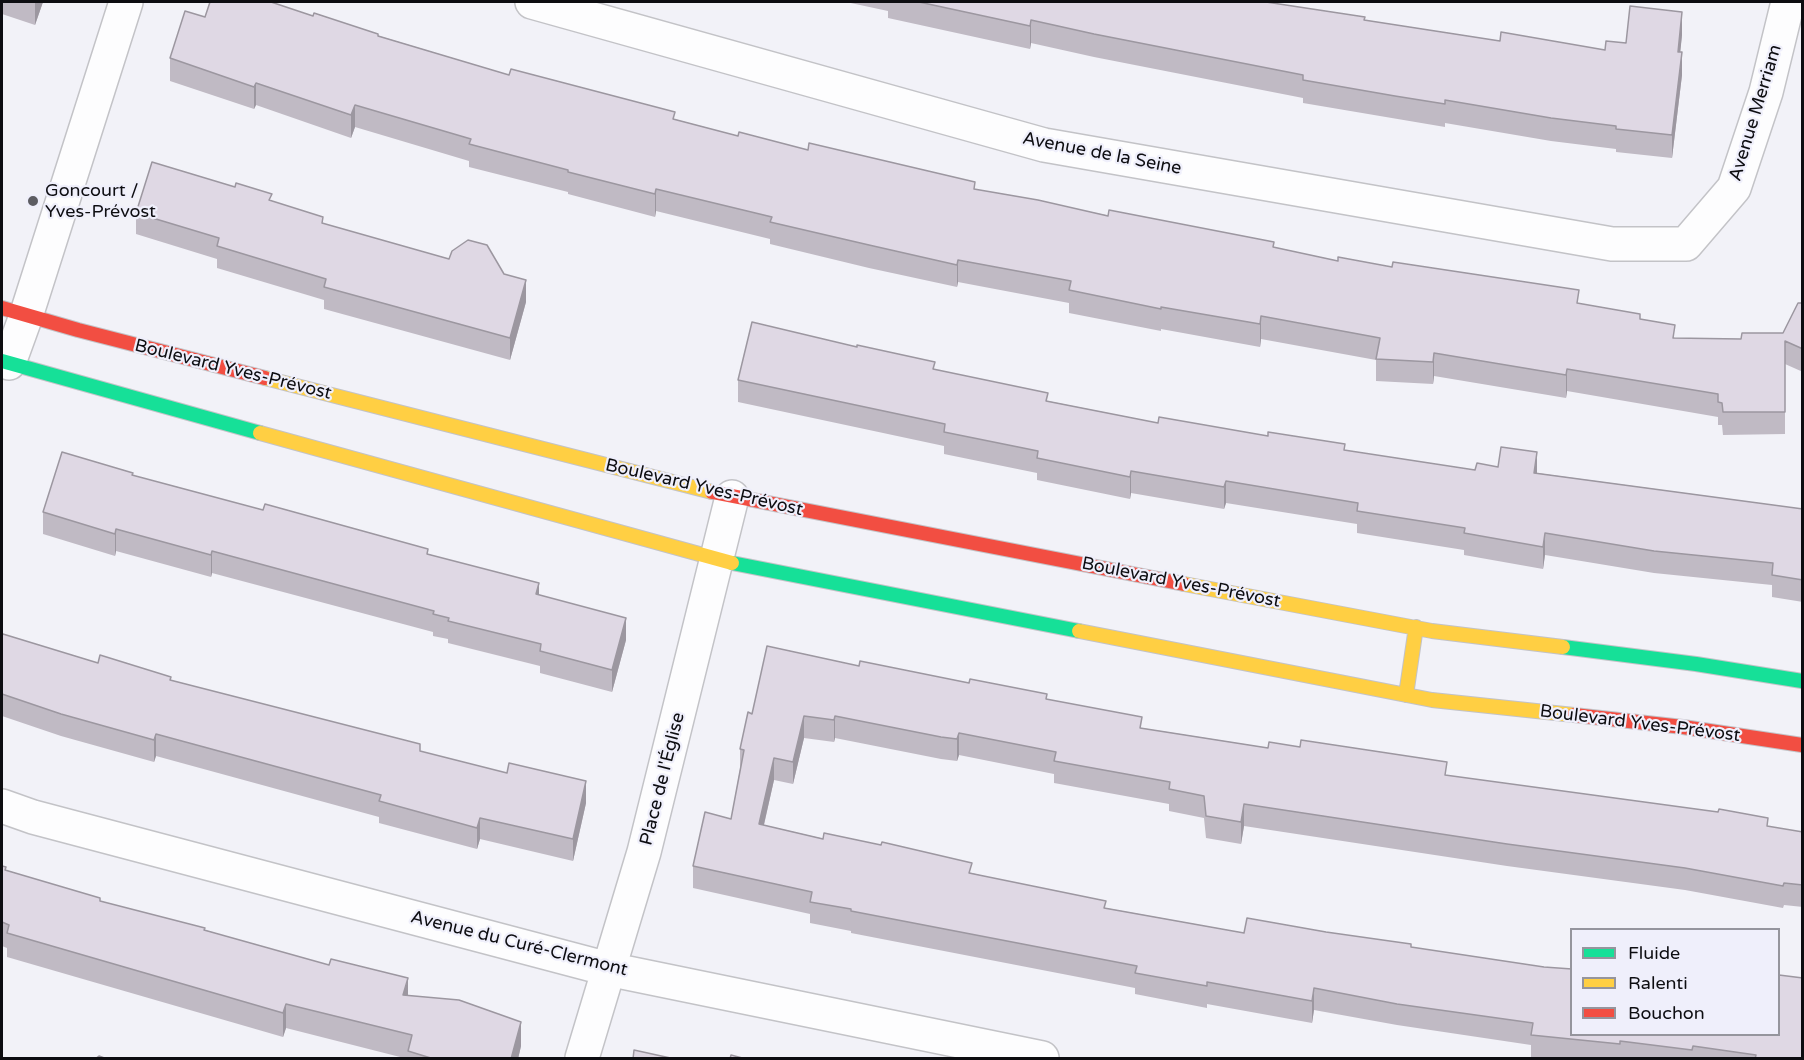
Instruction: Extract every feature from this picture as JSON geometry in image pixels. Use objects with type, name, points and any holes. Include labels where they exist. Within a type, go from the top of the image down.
[{"type":"street","points":[[5,362],[14,312],[126,2]]},
{"type":"street","name":"Avenue de la Seine","points":[[531,2],[1044,145],[1612,244],[1686,244]]},
{"type":"street","name":"Avenue Merriam","points":[[1686,244],[1734,188],[1766,92],[1788,2]]},
{"type":"street","name":"Boulevard Yves-Prévost","points":[[14,312],[732,497],[1416,627],[1696,664],[1803,681]]},
{"type":"street","name":"Boulevard Yves-Prévost","points":[[5,362],[718,560],[1432,700],[1683,727],[1803,745]]},
{"type":"street","name":"Place de l'Église","points":[[582,1059],[644,852],[732,497]]},
{"type":"street","points":[[1406,695],[1416,627]]},
{"type":"street","name":"Avenue du Curé-Clermont","points":[[2,806],[33,817],[608,969],[1042,1059]]},
{"type":"building","points":[[210,2],[271,2],[313,16],[314,13],[378,34],[378,36],[509,75],[511,69],[675,112],[673,119],[738,136],[739,132],[808,150],[809,143],[975,182],[974,189],[1038,200],[1108,216],[1109,210],[1274,242],[1273,247],[1338,261],[1338,257],[1392,267],[1393,262],[1579,290],[1577,303],[1640,314],[1640,319],[1675,325],[1673,338],[1741,339],[1742,333],[1783,333],[1798,303],[1803,303],[1803,349],[1785,341],[1785,412],[1723,412],[1722,403],[1718,402],[1718,394],[1567,369],[1566,375],[1434,353],[1433,362],[1376,359],[1380,338],[1261,316],[1260,324],[1161,307],[1161,309],[1069,290],[1071,281],[958,260],[957,265],[869,245],[770,222],[772,217],[656,189],[655,194],[568,172],[568,170],[469,144],[471,139],[355,105],[351,115],[256,83],[254,87],[170,58],[185,11],[205,17]]},
{"type":"building","points":[[919,2],[1266,2],[1500,41],[1501,32],[1605,50],[1606,41],[1626,43],[1630,6],[1682,12],[1678,52],[1682,52],[1672,135],[1616,129],[1616,126],[1551,118],[1445,100],[1445,104],[1303,80],[1303,75],[1031,20],[1030,26]]},
{"type":"building","points":[[152,162],[235,187],[236,183],[272,194],[269,200],[323,217],[322,223],[449,259],[452,251],[468,240],[487,245],[504,274],[526,280],[510,338],[324,287],[326,279],[217,246],[219,238],[136,213]]},
{"type":"building","points":[[752,322],[857,347],[857,345],[935,362],[933,369],[1048,393],[1046,401],[1158,423],[1159,417],[1268,436],[1268,432],[1345,444],[1344,450],[1475,470],[1477,463],[1498,467],[1501,447],[1537,452],[1534,473],[1803,509],[1803,580],[1772,575],[1773,563],[1654,551],[1545,533],[1543,547],[1464,533],[1465,528],[1357,511],[1358,503],[1226,481],[1224,487],[1131,471],[1130,477],[1037,458],[1038,451],[944,432],[945,424],[738,380]]},
{"type":"building","points":[[62,452],[133,473],[132,475],[263,510],[265,504],[428,549],[427,554],[539,583],[536,594],[626,618],[612,670],[540,651],[541,644],[448,621],[449,618],[433,614],[434,611],[212,551],[211,555],[116,529],[115,534],[43,512]]},
{"type":"building","points":[[3,634],[98,663],[100,655],[171,677],[170,680],[420,744],[420,751],[507,773],[509,763],[586,781],[573,839],[480,818],[477,828],[379,801],[381,795],[156,734],[154,740],[61,714],[2,694]]},
{"type":"building","points":[[767,646],[859,666],[860,661],[969,683],[970,679],[1047,694],[1046,699],[1142,717],[1140,728],[1268,748],[1269,742],[1300,747],[1301,740],[1447,762],[1445,775],[1718,812],[1719,809],[1768,818],[1767,826],[1803,832],[1803,885],[1784,883],[1783,886],[1685,868],[1507,844],[1244,804],[1241,822],[1206,816],[1204,796],[1169,789],[1170,782],[1054,761],[1056,752],[959,733],[957,739],[835,716],[834,720],[804,716],[793,762],[774,758],[759,824],[823,839],[824,833],[881,845],[882,842],[972,863],[969,873],[1106,901],[1104,908],[1244,933],[1247,918],[1411,944],[1411,947],[1570,969],[1570,1036],[1780,1036],[1780,975],[1803,978],[1803,1059],[1755,1059],[1756,1055],[1693,1046],[1692,1050],[1620,1041],[1620,1044],[1531,1035],[1533,1023],[1397,1004],[1314,988],[1312,1001],[1207,982],[1207,986],[1135,973],[1137,966],[810,902],[812,892],[693,866],[705,812],[731,819],[744,750],[740,749],[748,712],[752,714]]},
{"type":"building","points":[[2,866],[6,867],[5,870],[100,898],[100,901],[205,928],[204,930],[329,965],[331,959],[408,978],[403,995],[459,1000],[521,1022],[511,1059],[434,1059],[408,1051],[412,1035],[286,1004],[283,1013],[7,933],[9,925],[2,922]]},
{"type":"building","points":[[634,1050],[675,1059],[633,1059]]},
{"type":"building","points":[[731,1055],[746,1059],[730,1059]]},
{"type":"traffic: fast","points":[[2,361],[260,433]]},
{"type":"traffic: fast","points":[[732,563],[1079,631]]},
{"type":"traffic: fast","points":[[1563,647],[1696,664],[1802,681]]},
{"type":"traffic: slow","points":[[265,378],[712,492]]},
{"type":"traffic: slow","points":[[260,433],[732,563]]},
{"type":"traffic: slow","points":[[1184,584],[1432,631],[1563,647]]},
{"type":"traffic: slow","points":[[1406,695],[1416,627]]},
{"type":"traffic: slow","points":[[1079,631],[1432,700],[1574,715]]},
{"type":"traffic: jam","points":[[2,308],[265,378]]},
{"type":"traffic: jam","points":[[712,492],[1184,584]]},
{"type":"traffic: jam","points":[[1574,715],[1683,727],[1802,745]]},
{"type":"place","name":"Goncourt / Yves-Prévost","points":[[33,201]]}]
